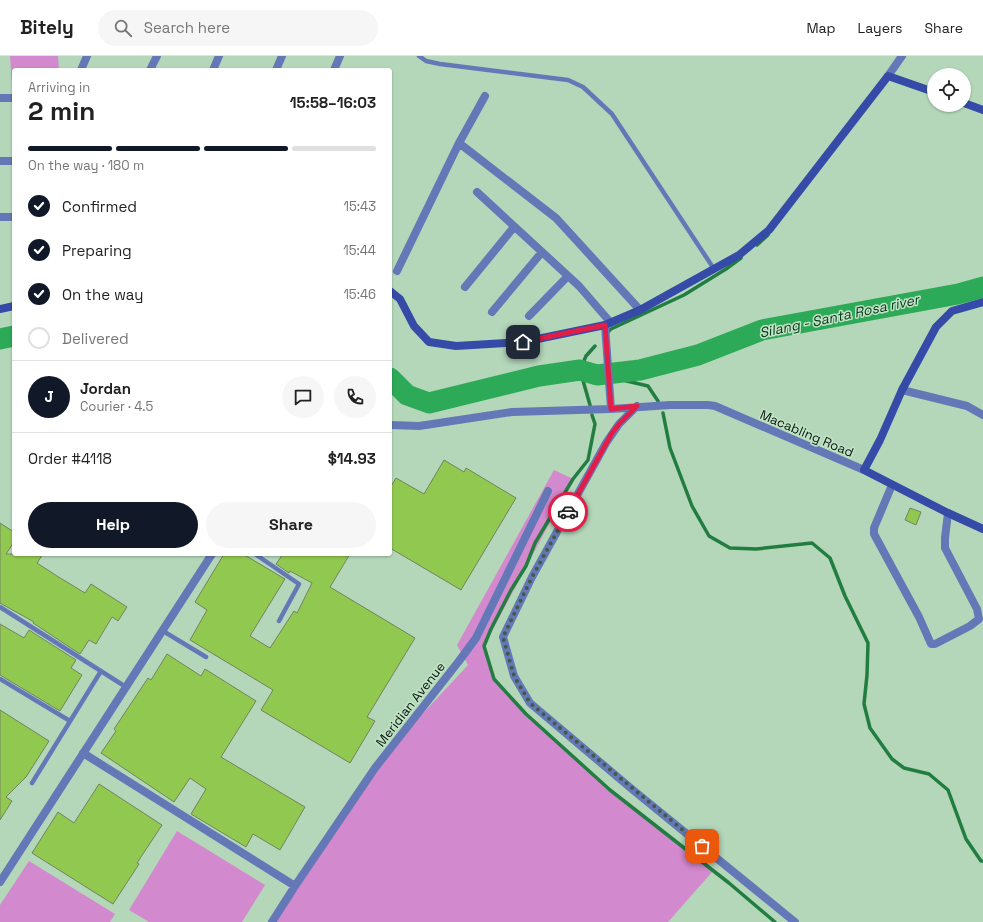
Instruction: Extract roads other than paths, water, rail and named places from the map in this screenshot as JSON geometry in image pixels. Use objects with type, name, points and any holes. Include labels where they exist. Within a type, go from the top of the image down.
[{"type":"street","points":[[82,68],[87,56]]},
{"type":"street","points":[[151,68],[157,56]]},
{"type":"street","points":[[214,68],[219,56]]},
{"type":"street","points":[[277,68],[282,56]]},
{"type":"street","points":[[335,68],[340,56]]},
{"type":"street","points":[[392,293],[400,299],[414,326],[429,342],[456,346],[523,342],[608,324],[640,310],[739,255],[768,230],[902,56]]},
{"type":"street","points":[[888,76],[927,90]]},
{"type":"street","points":[[397,271],[458,143],[485,96]]},
{"type":"street","points":[[0,98],[12,98]]},
{"type":"street","points":[[971,106],[983,110]]},
{"type":"street","points":[[458,143],[556,218],[640,310]]},
{"type":"street","points":[[0,161],[12,161]]},
{"type":"street","points":[[477,192],[579,286],[608,324],[607,356],[611,409]]},
{"type":"street","points":[[0,217],[12,217]]},
{"type":"street","points":[[465,287],[514,226]]},
{"type":"street","points":[[492,312],[542,252]]},
{"type":"street","points":[[529,316],[568,276]]},
{"type":"street","points":[[864,470],[880,440],[902,390],[936,327],[952,311],[983,302]]},
{"type":"street","points":[[0,309],[12,306]]},
{"type":"street","points":[[902,390],[967,406],[983,415]]},
{"type":"street","points":[[637,406],[619,424],[606,443],[532,577],[503,637],[514,676],[530,703],[633,790],[795,922]]},
{"type":"street","name":"Macabling Road","points":[[392,425],[419,426],[512,412],[611,409],[637,406],[715,406],[864,470],[948,513],[983,529]]},
{"type":"street","points":[[892,485],[874,528],[874,534],[931,644],[935,644],[970,626],[979,619],[977,609],[945,548],[948,513]]},
{"type":"street","name":"Meridian Avenue","points":[[272,922],[375,768],[476,638],[548,491]]},
{"type":"street","points":[[0,882],[211,556]]},
{"type":"street","points":[[83,754],[295,886]]},
{"type":"lane","points":[[420,56],[426,61],[440,64],[568,80],[583,87],[612,114],[714,269]]},
{"type":"lane","points":[[258,556],[299,584],[278,621]]},
{"type":"lane","points":[[0,607],[126,687]]},
{"type":"lane","points":[[163,631],[206,657]]},
{"type":"lane","points":[[32,783],[101,671]]},
{"type":"lane","points":[[0,679],[70,721]]},
{"type":"waterway","points":[[757,245],[768,235]]},
{"type":"waterway","points":[[607,333],[611,329],[684,295],[741,258]]},
{"type":"waterway","name":"Silang - Santa Rosa river","points":[[392,380],[407,395],[429,403],[539,376],[580,370],[597,375],[640,370],[698,355],[762,330],[958,294],[983,287]]},
{"type":"waterway","name":"Silang - Santa Rosa river","points":[[0,339],[12,336]]},
{"type":"waterway","name":"Silang - Santa Rosa river","points":[[590,405],[580,370],[586,356],[595,346]]},
{"type":"waterway","points":[[580,370],[648,386],[658,401]]},
{"type":"waterway","points":[[663,413],[670,448],[692,506],[709,536],[730,548],[756,549],[812,543],[830,558],[845,596],[868,643],[864,704],[870,728],[892,759],[904,768],[929,774],[948,790],[966,839],[981,861],[983,861]]},
{"type":"waterway","points":[[592,415],[595,424],[588,460],[573,479],[535,543],[526,566],[511,590],[484,646],[494,679],[526,714],[610,790],[729,883],[775,922]]}]
